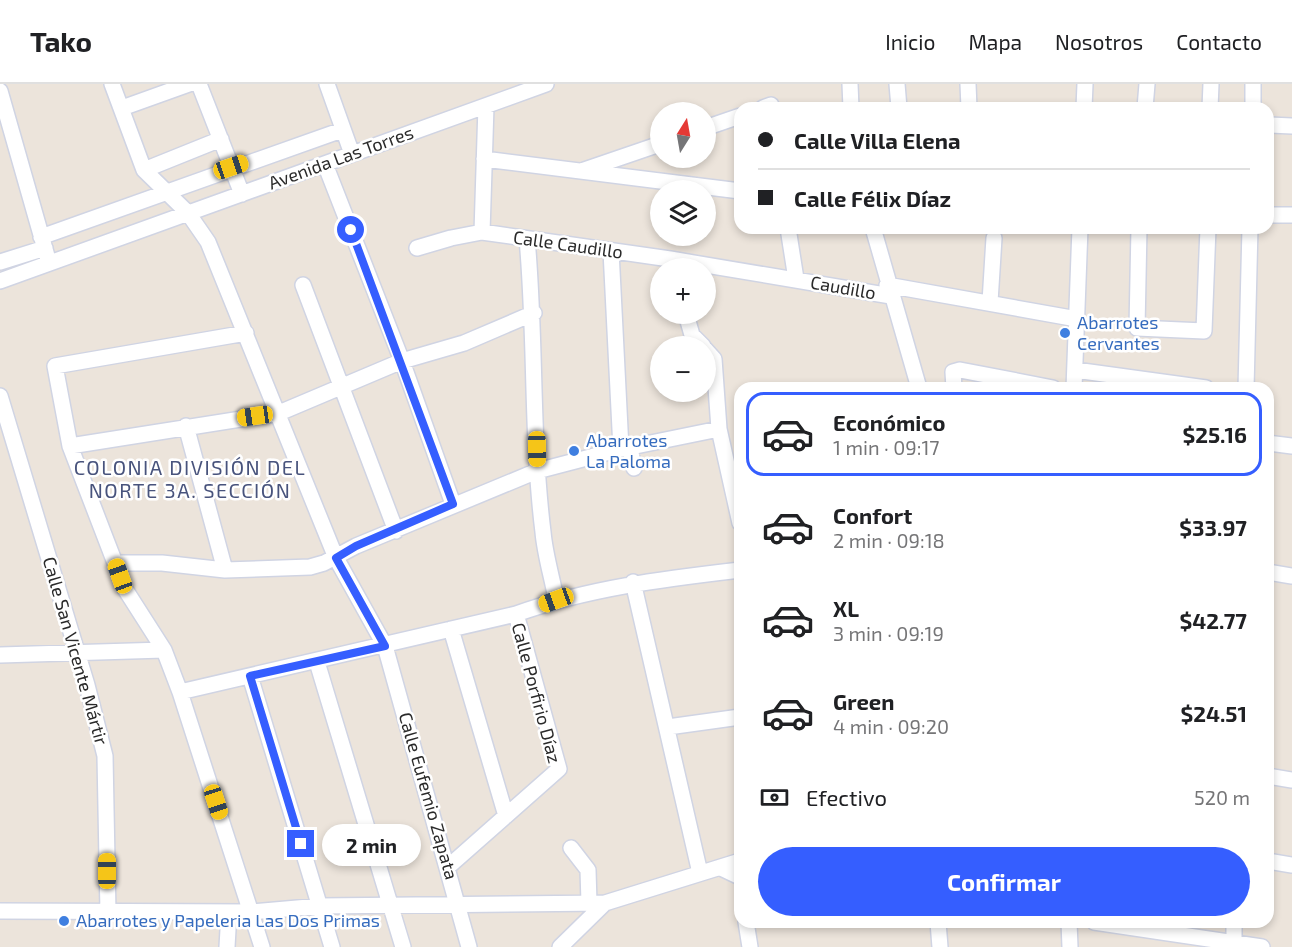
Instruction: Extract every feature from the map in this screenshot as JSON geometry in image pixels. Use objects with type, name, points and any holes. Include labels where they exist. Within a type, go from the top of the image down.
[{"type":"street","points":[[112,84],[144,170],[221,139]]},
{"type":"street","points":[[122,108],[189,84]]},
{"type":"street","points":[[199,84],[242,194]]},
{"type":"street","points":[[327,84],[352,154]]},
{"type":"street","name":"Avenida Las Torres","points":[[0,281],[45,249],[188,213],[546,84]]},
{"type":"street","points":[[850,84],[851,102]]},
{"type":"street","points":[[897,84],[898,102]]},
{"type":"street","points":[[968,84],[969,102]]},
{"type":"street","points":[[1084,102],[1085,84]]},
{"type":"street","points":[[1146,102],[1147,84]]},
{"type":"street","points":[[1210,102],[1211,84]]},
{"type":"street","points":[[1253,84],[1253,102]]},
{"type":"street","points":[[0,92],[45,249]]},
{"type":"street","points":[[482,232],[486,106]]},
{"type":"street","points":[[716,124],[734,118]]},
{"type":"street","points":[[1274,125],[1292,126]]},
{"type":"street","points":[[0,262],[45,249],[165,193],[231,167],[342,130]]},
{"type":"street","points":[[581,171],[650,147]]},
{"type":"street","points":[[484,159],[734,190]]},
{"type":"street","points":[[325,164],[402,361],[453,504]]},
{"type":"street","name":"Calle Eufemio Zapata","points":[[144,170],[188,213],[208,242],[336,558],[385,646],[469,947]]},
{"type":"street","points":[[1274,215],[1292,215]]},
{"type":"street","name":"Calle Caudillo","points":[[417,248],[482,232],[611,251],[650,259]]},
{"type":"street","points":[[789,234],[796,279]]},
{"type":"street","points":[[875,234],[889,291],[917,382]]},
{"type":"street","points":[[1074,382],[1080,234]]},
{"type":"street","points":[[1139,234],[1137,328],[1204,331],[1208,234]]},
{"type":"street","points":[[1246,382],[1250,234]]},
{"type":"street","points":[[990,302],[994,238]]},
{"type":"street","points":[[527,239],[534,313],[537,471],[543,535],[556,600]]},
{"type":"street","points":[[611,251],[626,448],[634,468]]},
{"type":"street","name":"Calle Caudillo","points":[[716,269],[796,279]]},
{"type":"street","name":"Caudillo","points":[[796,279],[990,302],[1077,318]]},
{"type":"street","points":[[303,285],[396,531]]},
{"type":"street","points":[[70,446],[279,413],[402,361],[464,343],[534,313]]},
{"type":"street","points":[[246,333],[55,366],[70,446],[125,589],[164,650],[180,692],[262,947]]},
{"type":"street","points":[[954,382],[953,372],[960,370],[1003,382]]},
{"type":"street","points":[[1075,370],[1135,382]]},
{"type":"street","points":[[716,387],[719,429],[734,496]]},
{"type":"street","name":"Calle San Vicente Mártir","points":[[0,396],[4,424],[76,653],[105,756],[108,913]]},
{"type":"street","points":[[186,426],[225,570]]},
{"type":"street","points":[[116,563],[162,563],[225,570],[310,567],[336,558],[356,546],[396,531],[453,504],[537,471],[626,448],[719,429]]},
{"type":"street","points":[[1274,443],[1292,446]]},
{"type":"street","points":[[180,692],[385,646],[516,614],[556,600],[633,582],[734,571]]},
{"type":"street","points":[[1274,573],[1292,576]]},
{"type":"street","points":[[633,582],[700,873]]},
{"type":"street","name":"Calle Porfirio Díaz","points":[[448,867],[559,769],[516,614]]},
{"type":"street","points":[[452,629],[506,816]]},
{"type":"street","points":[[0,655],[164,650]]},
{"type":"street","points":[[317,662],[403,947]]},
{"type":"street","points":[[250,676],[332,947]]},
{"type":"street","points":[[668,727],[734,718]]},
{"type":"street","points":[[1274,777],[1292,780]]},
{"type":"street","points":[[571,848],[588,870],[589,903]]},
{"type":"street","points":[[1274,862],[1292,865]]},
{"type":"street","points":[[0,911],[251,912],[320,906],[605,903],[734,863]]},
{"type":"street","points":[[721,868],[734,875]]},
{"type":"street","points":[[560,947],[605,903]]},
{"type":"street","points":[[228,947],[229,912]]},
{"type":"street","points":[[747,928],[750,947]]},
{"type":"street","points":[[938,928],[940,947]]},
{"type":"street","points":[[1069,928],[1070,947]]},
{"type":"street","points":[[1131,928],[1234,945],[1262,947]]},
{"type":"street","points":[[1234,928],[1234,945]]},
{"type":"place","name":"Abarrotes Cervantes","points":[[1065,333]]},
{"type":"place","name":"Abarrotes La Paloma","points":[[574,451]]},
{"type":"place","name":"Abarrotes y Papeleria Las Dos Primas","points":[[64,921]]},
{"type":"district","name":"COLONIA DIVISIÓN DEL NORTE 3A. SECCIÓN","points":[[190,480]]},
{"type":"route","points":[[301,844],[250,676],[385,646],[336,558],[356,546],[396,531],[453,504],[402,361],[351,230]]}]
